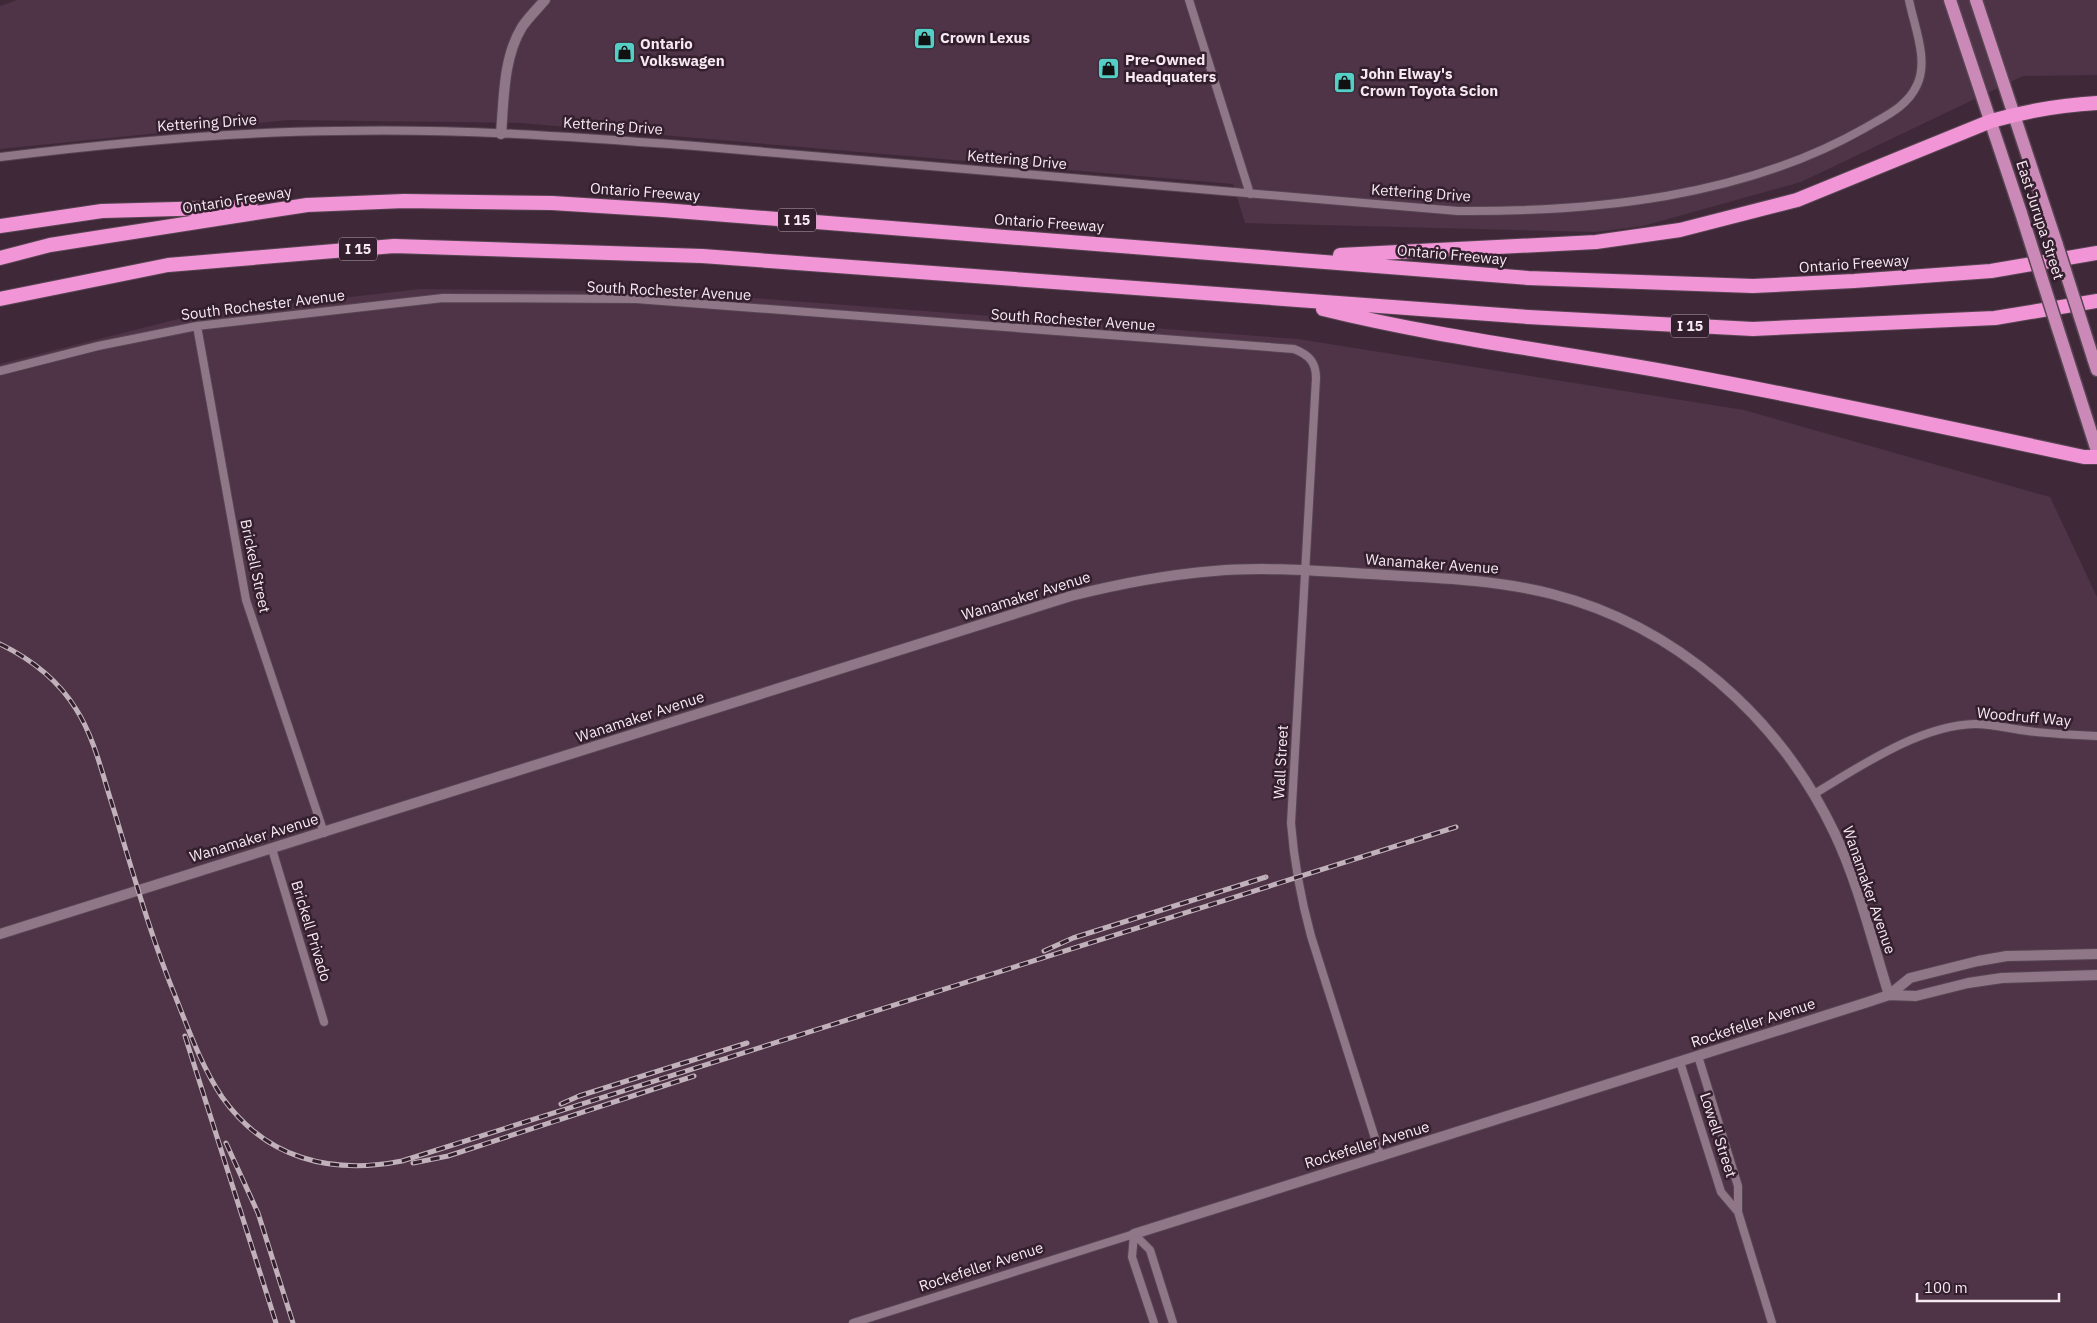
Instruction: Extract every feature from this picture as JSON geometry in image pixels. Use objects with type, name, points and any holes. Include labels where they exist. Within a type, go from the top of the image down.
[{"type":"highway","points":[[1287,258],[1587,243],[1680,230],[1797,200],[1991,121],[2015,114],[2070,105],[2097,103]]},
{"type":"highway","name":"Ontario Freeway","points":[[0,258],[50,246],[307,205],[404,201],[552,202],[1528,278],[1753,286],[1990,271],[2097,253]]},
{"type":"highway","points":[[0,226],[102,210],[307,205]]},
{"type":"highway","name":"I 15","points":[[0,299],[168,265],[394,246],[702,256],[1283,300],[1528,317],[1752,329],[1995,318],[2097,301]]},
{"type":"highway","points":[[1283,300],[1388,325],[1679,374],[1849,407],[2084,457],[2097,457]]},
{"type":"main road","name":"East Jurupa Street","points":[[1950,0],[2097,451]]},
{"type":"main road","name":"East Jurupa Street","points":[[1976,0],[2015,114],[2095,364]]},
{"type":"street","points":[[501,134],[506,78],[512,51],[522,28],[545,0]]},
{"type":"street","points":[[1189,0],[1250,194]]},
{"type":"street","name":"Kettering Drive","points":[[0,157],[96,145],[269,133],[405,130],[592,138],[1458,211],[1524,211],[1589,207],[1668,195],[1738,179],[1806,156],[1832,145],[1893,112],[1907,100],[1918,84],[1921,66],[1919,45],[1909,0]]},
{"type":"street","name":"South Rochester Avenue","points":[[0,371],[98,346],[197,326],[443,298],[636,299],[1294,349],[1310,358]]},
{"type":"street","name":"Brickell Street","points":[[197,326],[246,600],[324,833]]},
{"type":"street","name":"Wall Street","points":[[1310,358],[1316,368],[1316,378],[1291,823],[1293,852],[1303,906],[1311,936],[1381,1157]]},
{"type":"street","name":"Wanamaker Avenue","points":[[0,934],[1077,595],[1147,579],[1216,571],[1304,570],[1495,582],[1552,594],[1622,619],[1675,648],[1709,672],[1733,693],[1779,743],[1814,794],[1834,833],[1849,869],[1889,994]]},
{"type":"street","name":"Woodruff Way","points":[[1814,794],[1904,742],[1955,727],[1974,724],[2044,733],[2097,736]]},
{"type":"street","name":"Brickell Privado","points":[[272,849],[324,1022]]},
{"type":"street","name":"Rockefeller Avenue","points":[[854,1323],[1889,994],[1910,978],[1978,961],[2007,956],[2097,954]]},
{"type":"street","name":"Rockefeller Avenue","points":[[1889,994],[1916,996],[1968,983],[2002,978],[2097,975]]},
{"type":"street","name":"Lowell Street","points":[[1698,1056],[1738,1186],[1738,1212],[1772,1323]]},
{"type":"street","name":"Lowell Street","points":[[1680,1062],[1722,1192],[1738,1212]]},
{"type":"street","points":[[1134,1234],[1132,1257],[1154,1323]]},
{"type":"street","points":[[1134,1234],[1150,1250],[1173,1323]]},
{"type":"shaded area","points":[[17,0],[2097,0],[2097,75],[2023,76],[1801,182],[1643,226],[1595,232],[1245,223],[1233,184],[521,123],[288,120],[0,149],[0,6]]},
{"type":"shaded area","points":[[420,289],[673,292],[1298,339],[1744,410],[2050,497],[2097,597],[2097,1323],[0,1323],[0,364],[194,315]]},
{"type":"railway","points":[[0,644],[22,656],[43,671],[69,698],[88,731],[158,950],[196,1049],[222,1097],[239,1118],[259,1135],[280,1148],[302,1158],[325,1163],[350,1166],[402,1161],[1456,827]]},
{"type":"railway","points":[[1044,951],[1073,938],[1266,877]]},
{"type":"railway","points":[[185,1036],[276,1323]]},
{"type":"railway","points":[[561,1104],[579,1096],[747,1043]]},
{"type":"railway","points":[[413,1163],[448,1156],[694,1076]]},
{"type":"railway","points":[[226,1143],[258,1213],[293,1323]]},
{"type":"place","name":"Crown Lexus","points":[[924,38]]},
{"type":"place","name":"Ontario Volkswagen","points":[[624,53]]},
{"type":"place","name":"Pre-Owned Headquaters","points":[[1109,69]]},
{"type":"place","name":"John Elway's Crown Toyota Scion","points":[[1344,83]]}]
